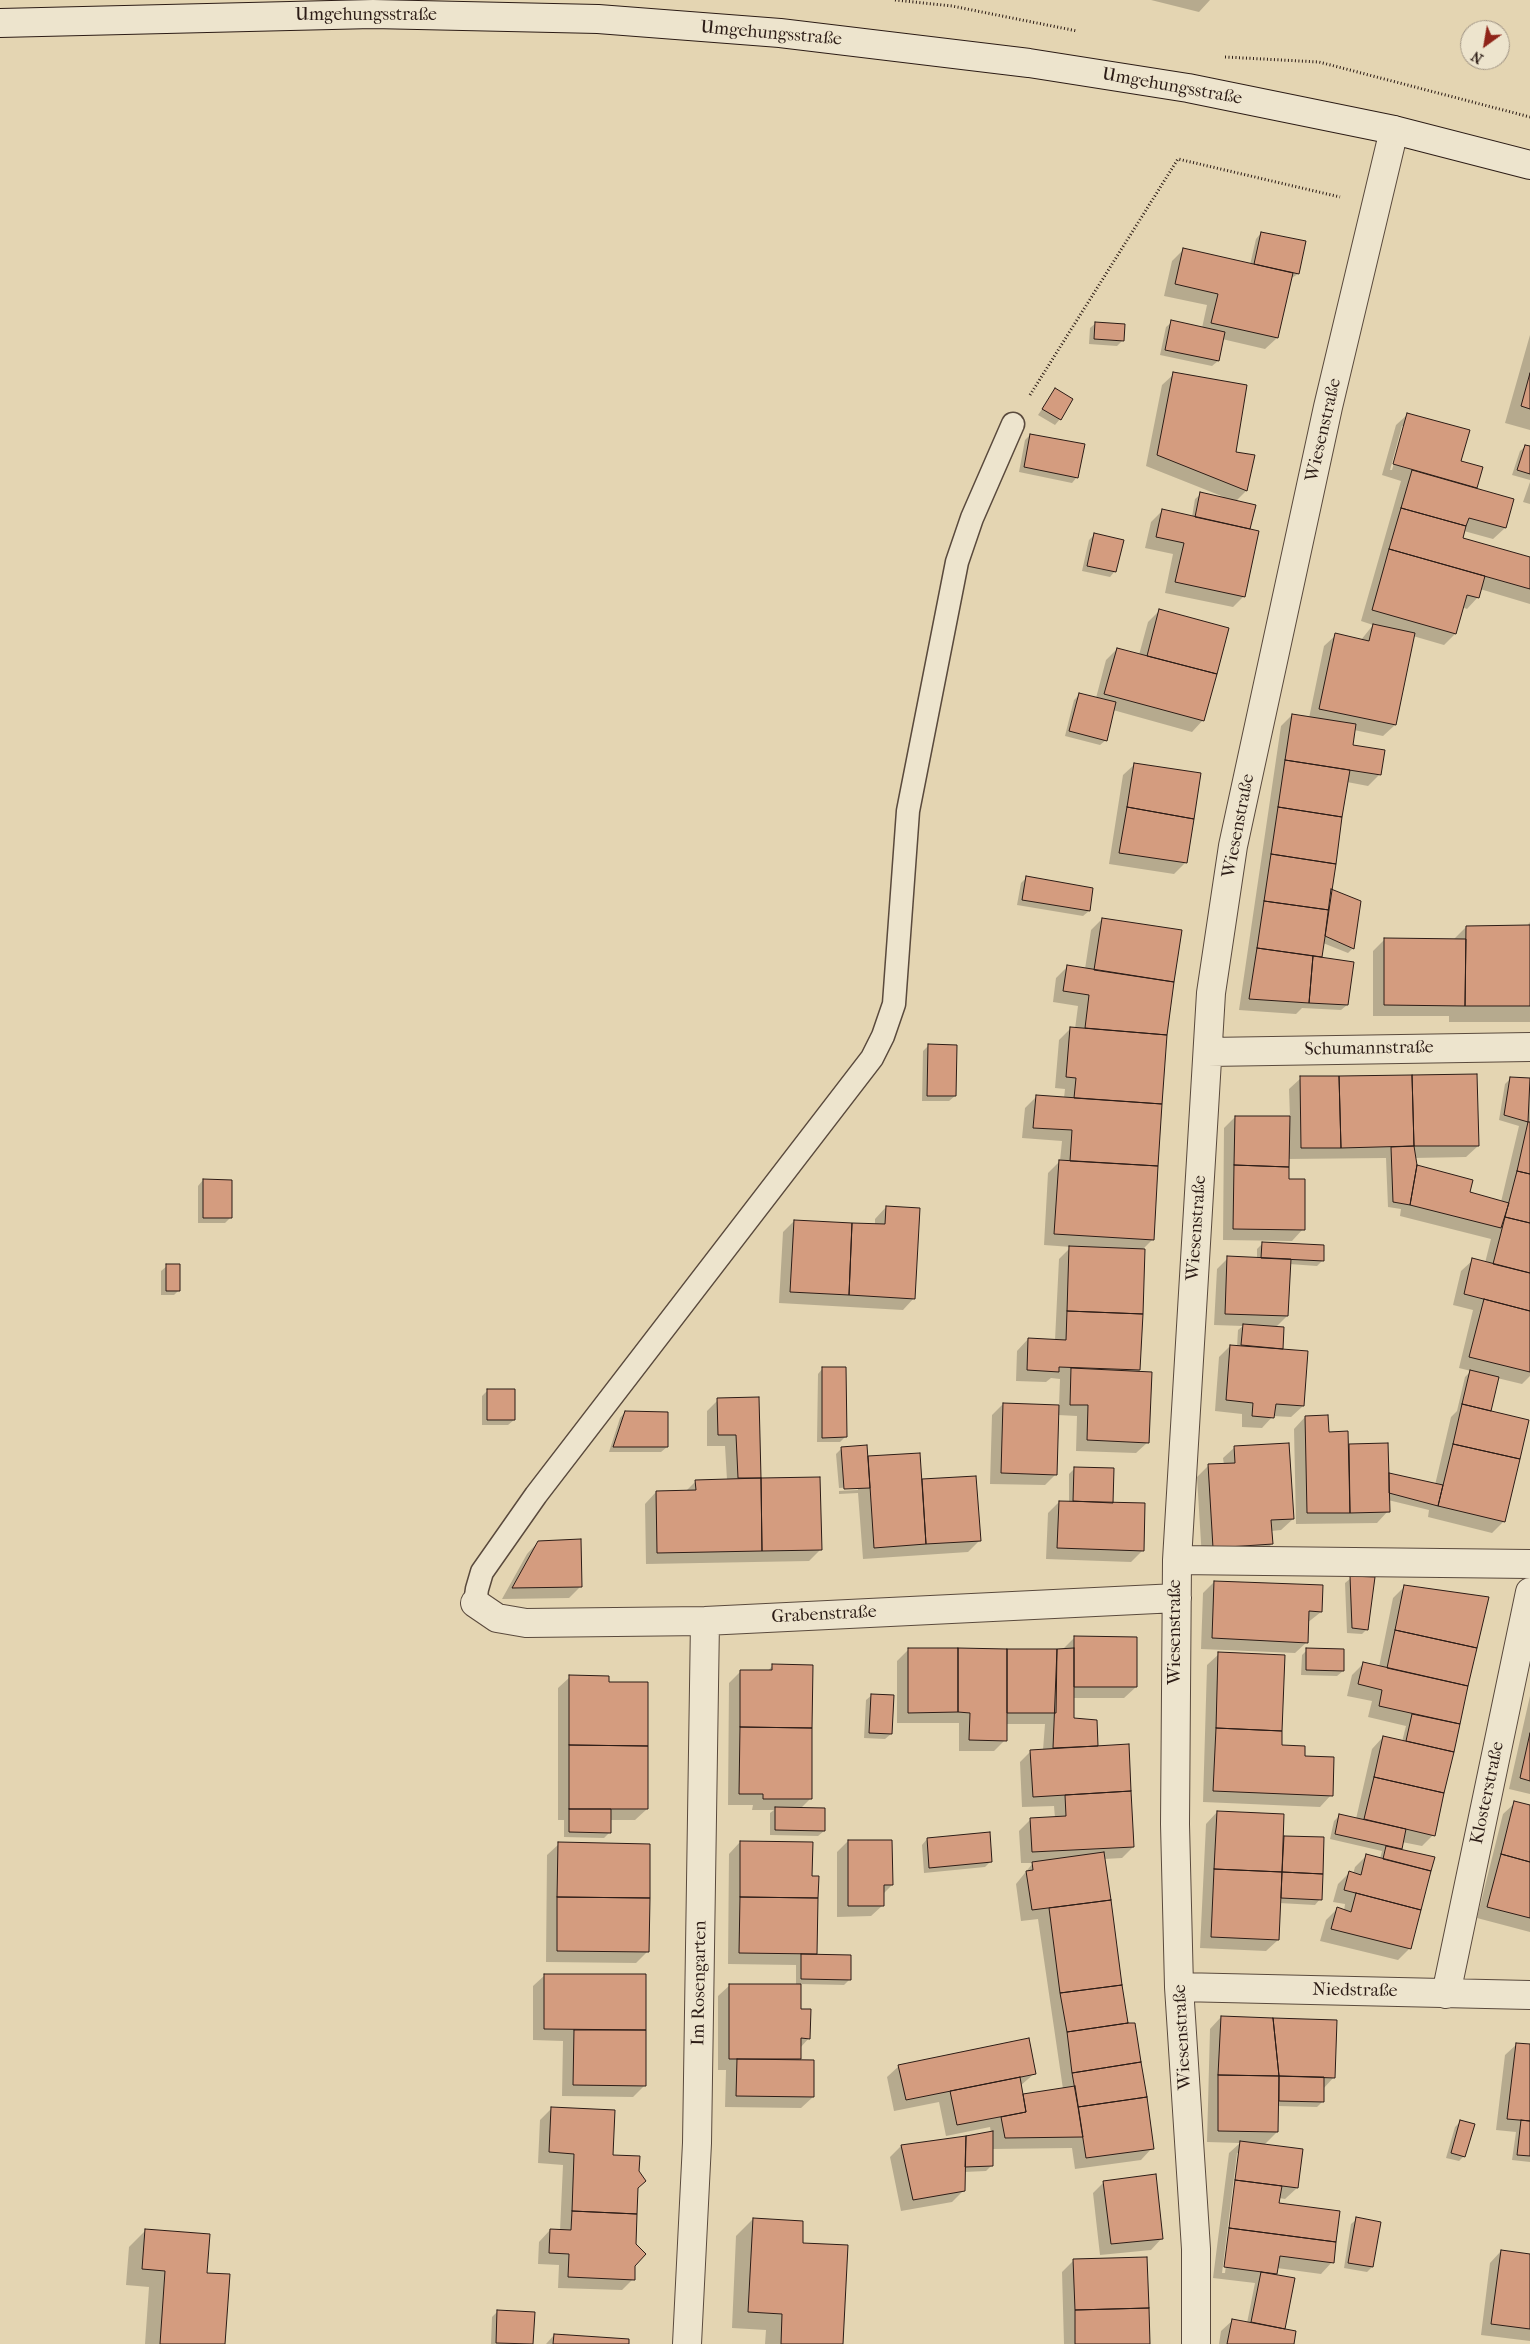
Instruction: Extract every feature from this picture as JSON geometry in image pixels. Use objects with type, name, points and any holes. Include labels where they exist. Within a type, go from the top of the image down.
[{"type":"street","name":"Umgehungsstraße","points":[[0,24],[372,14],[636,22],[780,33],[1029,63],[1188,88],[1394,130],[1530,165]]},
{"type":"street","name":"Wiesenstraße","points":[[1196,2344],[1196,2249],[1179,1987],[1175,1824],[1176,1560],[1211,993],[1233,846],[1328,407],[1394,130]]},
{"type":"street","name":"Schumannstraße","points":[[1208,1052],[1530,1047]]},
{"type":"street","points":[[1176,1560],[1530,1564]]},
{"type":"street","name":"Klosterstraße","points":[[1446,1994],[1530,1592]]},
{"type":"street","name":"Grabenstraße","points":[[476,1603],[497,1618],[526,1623],[706,1621],[1176,1598]]},
{"type":"street","name":"Im Rosengarten","points":[[687,2344],[698,2133],[706,1621]]},
{"type":"street","name":"Niedstraße","points":[[1179,1987],[1530,1995]]},
{"type":"lane","points":[[476,1603],[477,1589],[482,1572],[536,1495],[872,1058],[883,1036],[894,1004],[908,811],[957,562],[972,518],[1013,424]]},
{"type":"path","points":[[895,0],[952,6],[1078,32]]},
{"type":"path","points":[[1222,56],[1319,62],[1530,117]]},
{"type":"path","points":[[1013,424],[1178,158],[1376,205]]},
{"type":"building","points":[[1261,232],[1306,241],[1299,274],[1254,264]]},
{"type":"building","points":[[1183,248],[1293,273],[1278,338],[1211,323],[1218,294],[1175,284]]},
{"type":"building","points":[[1171,320],[1225,332],[1219,361],[1165,350]]},
{"type":"building","points":[[1095,322],[1125,324],[1124,341],[1094,339]]},
{"type":"building","points":[[1173,372],[1247,385],[1236,452],[1255,455],[1247,491],[1157,455]]},
{"type":"building","points":[[1530,373],[1530,409],[1521,406]]},
{"type":"building","points":[[1055,388],[1073,399],[1061,420],[1042,409]]},
{"type":"building","points":[[1407,413],[1470,430],[1461,461],[1483,467],[1477,488],[1393,464]]},
{"type":"building","points":[[1030,434],[1085,444],[1078,478],[1024,467]]},
{"type":"building","points":[[1525,445],[1530,446],[1530,474],[1517,470]]},
{"type":"building","points":[[1412,470],[1514,499],[1506,528],[1469,518],[1466,526],[1401,508]]},
{"type":"building","points":[[1200,492],[1256,505],[1250,529],[1195,517]]},
{"type":"building","points":[[1401,508],[1466,526],[1463,538],[1530,557],[1530,589],[1389,549]]},
{"type":"building","points":[[1162,509],[1259,531],[1245,597],[1175,582],[1184,543],[1156,537]]},
{"type":"building","points":[[1094,533],[1124,540],[1116,572],[1087,566]]},
{"type":"building","points":[[1389,549],[1485,576],[1479,598],[1467,595],[1456,634],[1372,610]]},
{"type":"building","points":[[1159,609],[1229,628],[1217,674],[1147,656]]},
{"type":"building","points":[[1373,624],[1415,633],[1396,725],[1319,709],[1335,633],[1369,641]]},
{"type":"building","points":[[1117,648],[1217,674],[1204,721],[1104,694]]},
{"type":"building","points":[[1079,693],[1116,702],[1107,741],[1069,731]]},
{"type":"building","points":[[1292,714],[1356,724],[1353,745],[1385,750],[1381,775],[1285,760]]},
{"type":"building","points":[[1285,760],[1350,770],[1342,817],[1278,807]]},
{"type":"building","points":[[1134,763],[1201,773],[1194,819],[1127,807]]},
{"type":"building","points":[[1127,807],[1194,819],[1187,863],[1119,853]]},
{"type":"building","points":[[1278,807],[1342,817],[1336,864],[1271,854]]},
{"type":"building","points":[[1271,854],[1336,864],[1329,910],[1264,901]]},
{"type":"building","points":[[1026,876],[1093,888],[1090,911],[1022,900]]},
{"type":"building","points":[[1331,889],[1361,901],[1354,949],[1325,936]]},
{"type":"building","points":[[1264,901],[1329,910],[1322,957],[1257,948]]},
{"type":"building","points":[[1102,918],[1182,930],[1174,982],[1094,970]]},
{"type":"building","points":[[1530,925],[1530,1006],[1465,1006],[1466,926]]},
{"type":"building","points":[[1384,938],[1466,939],[1465,1006],[1384,1005]]},
{"type":"building","points":[[1257,948],[1313,956],[1309,1003],[1249,999]]},
{"type":"building","points":[[1313,956],[1354,962],[1348,1005],[1309,1003]]},
{"type":"building","points":[[1067,965],[1174,982],[1167,1035],[1085,1028],[1089,995],[1063,991]]},
{"type":"building","points":[[1070,1027],[1167,1035],[1162,1104],[1074,1098],[1076,1078],[1066,1077]]},
{"type":"building","points":[[928,1044],[957,1045],[956,1096],[927,1096]]},
{"type":"building","points":[[1477,1074],[1479,1146],[1414,1146],[1412,1075]]},
{"type":"building","points":[[1412,1075],[1414,1146],[1341,1148],[1339,1076]]},
{"type":"building","points":[[1300,1076],[1339,1076],[1341,1148],[1301,1148]]},
{"type":"building","points":[[1510,1077],[1530,1078],[1528,1122],[1504,1115]]},
{"type":"building","points":[[1036,1095],[1162,1104],[1158,1166],[1070,1161],[1072,1130],[1033,1128]]},
{"type":"building","points":[[1235,1116],[1290,1116],[1289,1167],[1234,1165]]},
{"type":"building","points":[[1528,1122],[1530,1122],[1530,1174],[1517,1171]]},
{"type":"building","points":[[1414,1146],[1417,1165],[1410,1205],[1393,1202],[1391,1147]]},
{"type":"building","points":[[1059,1160],[1158,1166],[1154,1240],[1054,1234]]},
{"type":"building","points":[[1234,1165],[1289,1167],[1289,1179],[1305,1179],[1305,1230],[1233,1229]]},
{"type":"building","points":[[1417,1165],[1473,1180],[1470,1192],[1509,1203],[1501,1228],[1410,1205]]},
{"type":"building","points":[[1517,1171],[1530,1174],[1530,1223],[1505,1217]]},
{"type":"building","points":[[203,1179],[232,1180],[232,1218],[203,1218]]},
{"type":"building","points":[[886,1206],[920,1208],[915,1299],[849,1295],[852,1223],[885,1224]]},
{"type":"building","points":[[1505,1217],[1530,1223],[1530,1273],[1493,1264]]},
{"type":"building","points":[[794,1220],[852,1223],[849,1295],[790,1292]]},
{"type":"building","points":[[1262,1242],[1324,1245],[1324,1261],[1261,1258]]},
{"type":"building","points":[[1069,1246],[1145,1249],[1143,1314],[1067,1311]]},
{"type":"building","points":[[1227,1256],[1291,1259],[1288,1316],[1225,1314]]},
{"type":"building","points":[[1472,1258],[1530,1273],[1530,1311],[1464,1294]]},
{"type":"building","points":[[166,1264],[180,1264],[180,1291],[166,1291]]},
{"type":"building","points":[[1484,1299],[1530,1311],[1530,1372],[1469,1357]]},
{"type":"building","points":[[1067,1311],[1143,1314],[1140,1370],[1059,1367],[1059,1372],[1027,1370],[1028,1338],[1066,1340]]},
{"type":"building","points":[[1243,1324],[1284,1327],[1283,1349],[1241,1345]]},
{"type":"building","points":[[1230,1345],[1308,1351],[1304,1406],[1276,1404],[1274,1418],[1252,1416],[1253,1403],[1226,1400]]},
{"type":"building","points":[[822,1367],[846,1367],[847,1437],[822,1438]]},
{"type":"building","points":[[1071,1368],[1152,1372],[1149,1443],[1087,1440],[1088,1405],[1070,1405]]},
{"type":"building","points":[[1470,1370],[1499,1377],[1491,1411],[1462,1404]]},
{"type":"building","points":[[487,1389],[515,1389],[515,1420],[487,1420]]},
{"type":"building","points":[[759,1397],[761,1478],[738,1478],[736,1435],[718,1435],[717,1398]]},
{"type":"building","points":[[1003,1403],[1059,1405],[1057,1475],[1001,1473]]},
{"type":"building","points":[[1462,1404],[1529,1420],[1520,1459],[1453,1444]]},
{"type":"building","points":[[625,1411],[668,1412],[668,1447],[613,1447]]},
{"type":"building","points":[[1328,1415],[1329,1432],[1348,1431],[1350,1513],[1307,1513],[1305,1416]]},
{"type":"building","points":[[1289,1443],[1294,1519],[1271,1520],[1273,1544],[1213,1548],[1208,1464],[1235,1463],[1234,1446]]},
{"type":"building","points":[[1388,1443],[1390,1512],[1350,1513],[1349,1444]]},
{"type":"building","points":[[1453,1444],[1520,1459],[1505,1522],[1438,1506]]},
{"type":"building","points":[[867,1445],[870,1488],[844,1489],[841,1447]]},
{"type":"building","points":[[920,1453],[926,1544],[874,1548],[868,1456]]},
{"type":"building","points":[[1074,1467],[1114,1468],[1113,1503],[1073,1501]]},
{"type":"building","points":[[1389,1473],[1443,1485],[1438,1506],[1389,1493]]},
{"type":"building","points":[[976,1476],[981,1541],[926,1544],[922,1479]]},
{"type":"building","points":[[820,1477],[822,1550],[762,1551],[761,1478]]},
{"type":"building","points":[[761,1478],[762,1551],[657,1553],[656,1491],[696,1490],[695,1480]]},
{"type":"building","points":[[1059,1501],[1145,1503],[1144,1551],[1057,1548]]},
{"type":"building","points":[[581,1539],[582,1587],[512,1588],[538,1541]]},
{"type":"building","points":[[1350,1576],[1375,1577],[1368,1630],[1352,1628]]},
{"type":"building","points":[[1214,1581],[1323,1585],[1322,1612],[1309,1611],[1308,1643],[1212,1638]]},
{"type":"building","points":[[1404,1585],[1489,1597],[1477,1648],[1395,1630]]},
{"type":"building","points":[[1395,1630],[1477,1648],[1468,1686],[1387,1668]]},
{"type":"building","points":[[1074,1636],[1137,1637],[1137,1687],[1074,1687]]},
{"type":"building","points":[[908,1648],[958,1648],[958,1712],[908,1713]]},
{"type":"building","points":[[958,1648],[1007,1649],[1007,1741],[969,1740],[970,1713],[958,1712]]},
{"type":"building","points":[[1074,1648],[1074,1718],[1097,1720],[1098,1746],[1053,1748],[1057,1649]]},
{"type":"building","points":[[1306,1648],[1344,1649],[1344,1671],[1306,1670]]},
{"type":"building","points":[[1007,1649],[1057,1649],[1056,1713],[1007,1713]]},
{"type":"building","points":[[1218,1652],[1285,1655],[1282,1731],[1216,1728]]},
{"type":"building","points":[[1363,1662],[1468,1686],[1460,1724],[1379,1706],[1382,1690],[1358,1684]]},
{"type":"building","points":[[772,1664],[813,1665],[812,1728],[740,1727],[740,1670],[772,1670]]},
{"type":"building","points":[[569,1675],[609,1676],[609,1682],[648,1682],[648,1746],[569,1745]]},
{"type":"building","points":[[871,1694],[894,1695],[892,1734],[869,1733]]},
{"type":"building","points":[[1412,1714],[1460,1724],[1454,1752],[1406,1741]]},
{"type":"building","points":[[740,1727],[812,1728],[812,1799],[763,1799],[763,1794],[739,1794]]},
{"type":"building","points":[[1216,1728],[1282,1731],[1282,1745],[1305,1746],[1305,1756],[1334,1757],[1333,1796],[1213,1791]]},
{"type":"building","points":[[1530,1733],[1530,1781],[1520,1778]]},
{"type":"building","points":[[1383,1736],[1454,1752],[1444,1793],[1374,1777]]},
{"type":"building","points":[[1129,1744],[1131,1791],[1033,1797],[1030,1750]]},
{"type":"building","points":[[569,1745],[648,1746],[648,1809],[569,1809]]},
{"type":"building","points":[[1374,1777],[1444,1793],[1435,1836],[1364,1819]]},
{"type":"building","points":[[1131,1791],[1134,1847],[1032,1852],[1030,1818],[1066,1816],[1065,1795]]},
{"type":"building","points":[[1514,1801],[1530,1805],[1530,1862],[1501,1854]]},
{"type":"building","points":[[775,1807],[825,1808],[825,1831],[775,1830]]},
{"type":"building","points":[[569,1809],[611,1809],[611,1833],[569,1832]]},
{"type":"building","points":[[1217,1811],[1284,1814],[1282,1872],[1214,1869]]},
{"type":"building","points":[[1339,1814],[1406,1829],[1402,1849],[1335,1834]]},
{"type":"building","points":[[990,1832],[992,1862],[929,1868],[927,1838]]},
{"type":"building","points":[[1284,1836],[1324,1837],[1323,1874],[1282,1872]]},
{"type":"building","points":[[848,1840],[892,1840],[893,1885],[884,1885],[884,1906],[848,1906]]},
{"type":"building","points":[[740,1841],[813,1842],[812,1876],[819,1876],[818,1898],[740,1897]]},
{"type":"building","points":[[558,1842],[650,1844],[650,1898],[557,1897]]},
{"type":"building","points":[[1386,1846],[1435,1857],[1431,1871],[1383,1859]]},
{"type":"building","points":[[1104,1852],[1111,1900],[1032,1910],[1026,1871],[1033,1870],[1032,1862]]},
{"type":"building","points":[[1366,1854],[1431,1871],[1421,1910],[1344,1890],[1349,1871],[1361,1875]]},
{"type":"building","points":[[1501,1854],[1530,1862],[1530,1918],[1487,1907]]},
{"type":"building","points":[[1214,1869],[1282,1872],[1279,1940],[1211,1937]]},
{"type":"building","points":[[1282,1872],[1323,1874],[1322,1900],[1281,1898]]},
{"type":"building","points":[[1356,1893],[1421,1910],[1411,1949],[1331,1929],[1337,1907],[1351,1912]]},
{"type":"building","points":[[557,1897],[650,1898],[649,1952],[557,1951]]},
{"type":"building","points":[[740,1897],[818,1898],[817,1954],[739,1953]]},
{"type":"building","points":[[1111,1900],[1122,1985],[1060,1993],[1049,1908]]},
{"type":"building","points":[[801,1954],[851,1955],[851,1980],[801,1979]]},
{"type":"building","points":[[544,1974],[646,1974],[646,2030],[544,2029]]},
{"type":"building","points":[[729,1984],[801,1984],[801,2009],[811,2009],[810,2039],[801,2038],[801,2059],[729,2059]]},
{"type":"building","points":[[1122,1985],[1128,2023],[1067,2032],[1060,1993]]},
{"type":"building","points":[[1221,2016],[1273,2018],[1279,2076],[1218,2075]]},
{"type":"building","points":[[1273,2018],[1337,2020],[1335,2078],[1279,2076]]},
{"type":"building","points":[[1135,2023],[1141,2062],[1072,2073],[1067,2032]]},
{"type":"building","points":[[574,2030],[646,2030],[646,2086],[573,2085]]},
{"type":"building","points":[[1029,2038],[1036,2074],[906,2100],[898,2065]]},
{"type":"building","points":[[1516,2043],[1530,2044],[1530,2121],[1507,2119]]},
{"type":"building","points":[[737,2059],[814,2060],[814,2097],[736,2096]]},
{"type":"building","points":[[1141,2062],[1147,2097],[1078,2107],[1072,2073]]},
{"type":"building","points":[[1218,2075],[1279,2076],[1278,2132],[1218,2131]]},
{"type":"building","points":[[1279,2076],[1324,2077],[1324,2102],[1279,2101]]},
{"type":"building","points":[[1020,2077],[1026,2112],[957,2125],[950,2091]]},
{"type":"building","points":[[1075,2086],[1083,2137],[1005,2138],[1001,2117],[1026,2112],[1023,2094]]},
{"type":"building","points":[[1147,2097],[1154,2149],[1086,2158],[1078,2107]]},
{"type":"building","points":[[551,2107],[615,2110],[613,2155],[640,2156],[639,2171],[646,2181],[638,2188],[637,2214],[572,2211],[574,2154],[549,2152]]},
{"type":"building","points":[[1460,2120],[1475,2124],[1465,2157],[1451,2153]]},
{"type":"building","points":[[1521,2120],[1530,2121],[1530,2156],[1517,2155]]},
{"type":"building","points":[[993,2131],[993,2166],[965,2167],[966,2136]]},
{"type":"building","points":[[966,2136],[965,2191],[913,2200],[901,2145]]},
{"type":"building","points":[[1240,2141],[1303,2149],[1298,2188],[1235,2180]]},
{"type":"building","points":[[1156,2174],[1163,2239],[1111,2244],[1103,2181]]},
{"type":"building","points":[[1235,2180],[1282,2186],[1279,2203],[1340,2211],[1336,2242],[1229,2228]]},
{"type":"building","points":[[572,2211],[637,2214],[636,2244],[646,2254],[635,2266],[635,2280],[568,2277],[569,2254],[549,2253],[550,2229],[571,2230]]},
{"type":"building","points":[[1356,2217],[1381,2222],[1373,2267],[1348,2263]]},
{"type":"building","points":[[753,2218],[803,2221],[803,2243],[848,2245],[843,2344],[781,2344],[782,2314],[748,2312]]},
{"type":"building","points":[[1229,2228],[1336,2242],[1334,2263],[1280,2256],[1277,2274],[1224,2267]]},
{"type":"building","points":[[145,2229],[210,2234],[207,2273],[230,2274],[225,2344],[160,2344],[165,2271],[142,2269]]},
{"type":"building","points":[[1501,2250],[1530,2254],[1530,2329],[1491,2324]]},
{"type":"building","points":[[1147,2257],[1149,2308],[1075,2310],[1073,2259]]},
{"type":"building","points":[[1261,2272],[1295,2278],[1285,2329],[1251,2322]]},
{"type":"building","points":[[1149,2308],[1150,2344],[1075,2344],[1075,2310]]},
{"type":"building","points":[[497,2310],[535,2312],[533,2344],[496,2343]]},
{"type":"building","points":[[1232,2319],[1296,2331],[1294,2344],[1227,2344]]},
{"type":"building","points":[[554,2334],[629,2339],[629,2344],[553,2344]]}]
